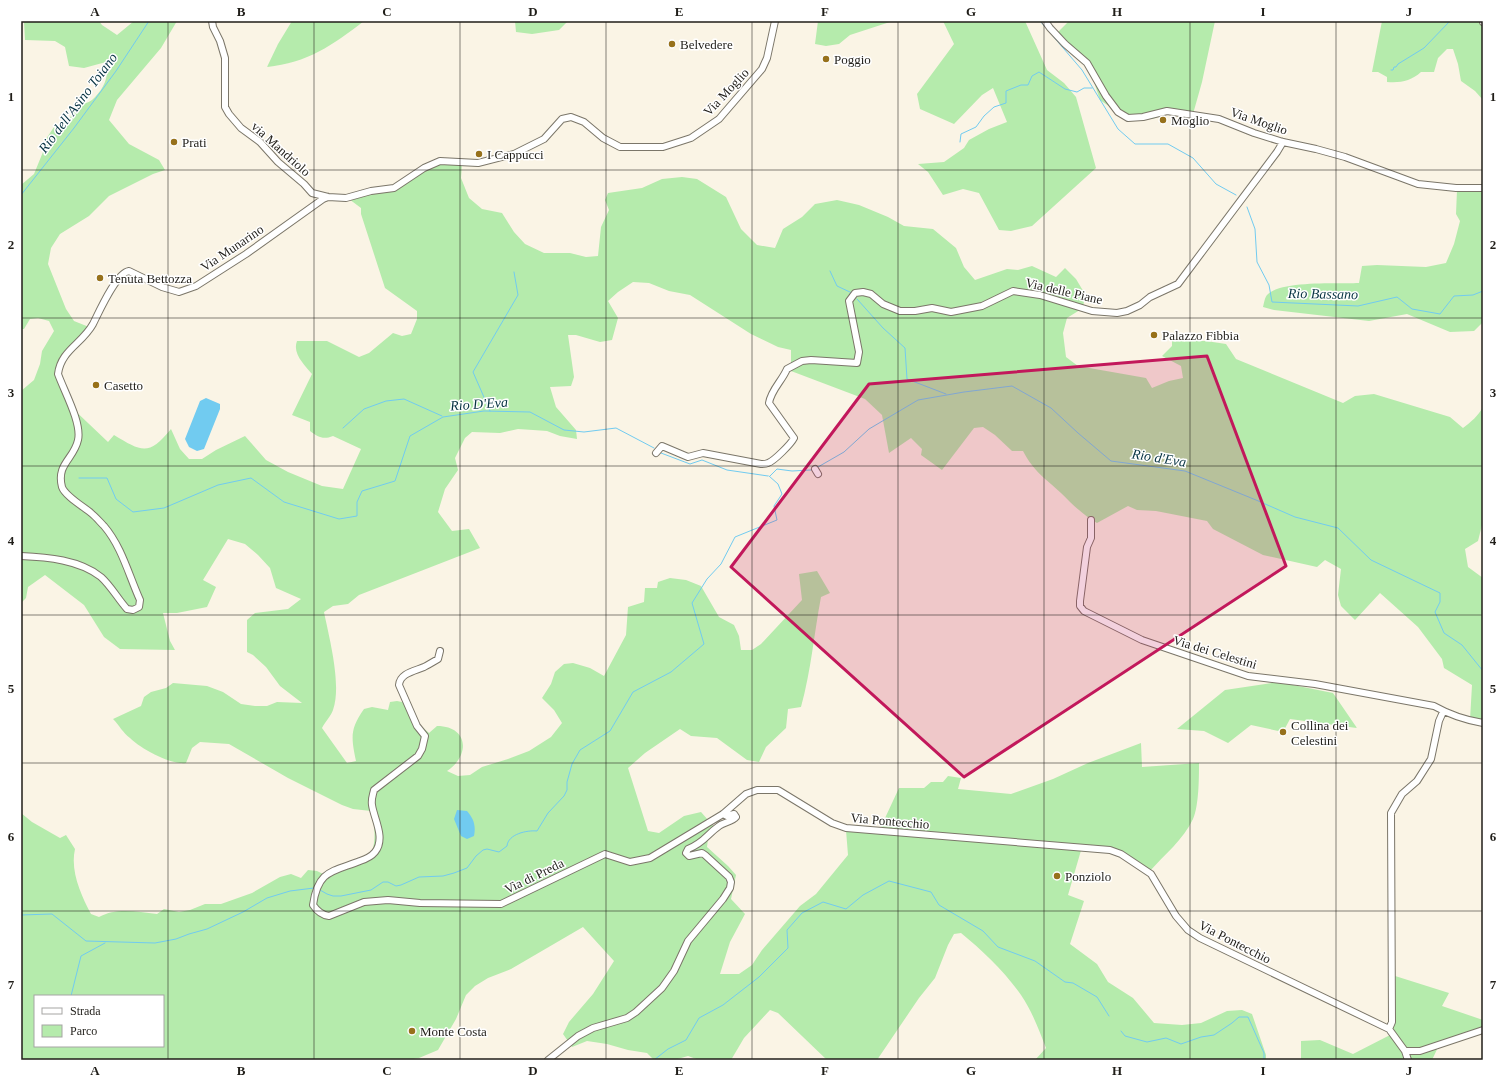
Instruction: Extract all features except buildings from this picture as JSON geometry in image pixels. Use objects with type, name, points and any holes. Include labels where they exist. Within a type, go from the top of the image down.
[{"type":"street","name":"via Mandriolo","points":[[212,21],[225,58],[225,107],[229,114],[241,128],[260,142],[278,162],[304,184],[312,193],[328,197]]},
{"type":"street","name":"Via Moglio","points":[[328,197],[346,198],[371,191],[394,188],[424,168],[440,161],[478,163],[514,154],[544,139],[562,119],[571,117],[584,122],[603,138],[620,147],[663,147],[691,138],[719,119],[762,69],[767,58],[775,21]]},
{"type":"street","name":"Via Moglio","points":[[1045,21],[1065,44],[1087,63],[1106,96],[1118,112],[1128,118],[1143,117],[1167,111],[1219,119],[1254,133],[1283,142],[1345,157],[1418,184],[1456,188],[1483,188]]},
{"type":"street","name":"Via delle Piane","points":[[656,454],[662,446],[688,457],[703,453],[761,464],[768,463],[792,442],[794,438],[769,403],[770,396],[784,378],[787,369],[802,361],[819,360],[857,363],[859,352],[849,301],[855,293],[863,292],[871,294],[883,304],[900,311],[915,311],[932,308],[951,312],[982,306],[1013,291],[1040,295],[1092,311],[1117,313],[1135,308],[1150,297],[1178,284],[1283,142]]},
{"type":"street","name":"Via Munarino","points":[[21,556],[39,556],[62,560],[88,569],[102,578],[127,609],[132,610],[139,607],[140,600],[120,550],[105,527],[92,514],[73,500],[63,489],[60,476],[62,469],[74,451],[79,439],[78,425],[58,374],[59,366],[64,356],[88,332],[117,281],[125,272],[129,271],[162,287],[179,292],[196,286],[246,254],[323,199],[328,197]]},
{"type":"street","name":"Via dei Celestini","points":[[1091,520],[1091,538],[1087,547],[1080,601],[1080,606],[1084,611],[1142,640],[1248,676],[1315,684],[1434,706],[1443,712],[1463,719],[1483,723]]},
{"type":"street","name":"Via di Preda","points":[[440,651],[438,659],[404,675],[399,681],[399,685],[417,726],[425,736],[422,749],[418,756],[374,790],[372,804],[380,838],[377,850],[372,856],[328,874],[320,880],[316,888],[313,904],[316,910],[323,915],[329,916],[364,902],[382,901],[501,904],[605,854],[630,862],[650,858],[723,814]]},
{"type":"street","points":[[1389,1029],[1392,1022],[1391,813],[1402,794],[1417,781],[1431,759],[1439,721],[1443,712]]},
{"type":"street","name":"Via Pontecchio","points":[[723,814],[746,794],[757,790],[778,790],[832,823],[846,828],[1110,850],[1121,854],[1151,874],[1176,916],[1188,930],[1200,938],[1389,1029],[1410,1060]]},
{"type":"street","points":[[548,1060],[578,1036],[593,1028],[627,1018],[636,1012],[662,988],[674,971],[688,941],[723,899],[730,888],[731,882],[729,877],[705,855],[690,856],[686,853],[688,849],[699,845],[719,826],[734,820],[736,817],[734,814],[727,816],[723,814]]},
{"type":"street","points":[[1405,1051],[1420,1051],[1483,1030]]},
{"type":"street","points":[[1410,1060],[1420,1051]]},
{"type":"highlighted area","points":[[1207,356],[1286,566],[964,777],[731,567],[869,384]]},
{"type":"green space","points":[[24,21],[99,21],[102,25],[117,35],[134,21],[177,21],[161,48],[117,100],[109,120],[129,144],[159,160],[165,170],[153,174],[109,196],[89,216],[60,234],[51,248],[48,264],[66,309],[74,321],[89,327],[61,356],[56,369],[68,404],[108,442],[114,435],[139,448],[151,447],[157,444],[171,429],[180,449],[189,459],[202,459],[216,450],[245,436],[266,460],[288,472],[322,486],[343,489],[361,449],[333,436],[323,438],[318,436],[310,431],[310,422],[292,415],[312,374],[298,355],[296,350],[297,341],[327,341],[359,357],[369,353],[393,333],[402,336],[411,334],[417,319],[417,311],[385,288],[361,214],[361,208],[349,199],[395,189],[425,169],[440,163],[462,164],[461,178],[469,198],[482,209],[502,213],[514,232],[525,244],[544,253],[570,253],[586,257],[598,256],[601,227],[609,210],[605,200],[608,193],[642,188],[662,179],[682,177],[697,179],[726,197],[741,229],[757,245],[775,248],[783,229],[802,217],[815,204],[837,200],[859,205],[888,217],[904,226],[933,229],[956,248],[964,267],[975,280],[1007,269],[1018,270],[1032,266],[1056,277],[1065,268],[1076,279],[1085,294],[1083,308],[1067,318],[1063,333],[1066,357],[1078,366],[1146,378],[1152,388],[1169,381],[1183,378],[1181,366],[1162,356],[1172,346],[1172,341],[1206,341],[1226,344],[1236,359],[1343,403],[1355,396],[1374,394],[1450,417],[1463,428],[1474,419],[1483,407],[1483,521],[1478,541],[1465,549],[1468,567],[1483,578],[1483,723],[1470,720],[1472,685],[1444,668],[1442,659],[1418,627],[1380,593],[1355,620],[1341,606],[1338,595],[1341,569],[1325,560],[1317,567],[1263,555],[1213,529],[1207,521],[1156,511],[1137,510],[1128,506],[1097,523],[1078,509],[1040,474],[1031,464],[1023,451],[1012,451],[995,435],[983,427],[974,428],[942,470],[921,455],[922,449],[911,438],[889,453],[882,415],[865,399],[791,371],[791,350],[778,347],[751,334],[690,295],[669,291],[649,283],[633,282],[608,301],[618,318],[612,340],[600,342],[576,335],[568,335],[574,377],[571,386],[550,387],[556,407],[576,430],[577,439],[560,436],[547,431],[518,429],[500,433],[472,432],[465,438],[455,458],[458,470],[445,489],[438,512],[452,531],[469,529],[480,548],[359,595],[348,604],[333,606],[324,612],[334,661],[336,688],[333,710],[322,728],[347,763],[356,761],[353,746],[353,734],[356,722],[364,709],[372,707],[388,710],[390,702],[397,701],[407,703],[420,725],[429,733],[437,726],[447,727],[455,731],[460,736],[463,742],[463,750],[455,764],[447,771],[458,776],[470,775],[482,767],[529,751],[551,737],[562,723],[554,710],[542,698],[551,684],[555,672],[564,664],[573,663],[590,668],[604,676],[626,635],[628,607],[644,602],[645,588],[657,588],[658,582],[670,578],[686,580],[701,586],[719,617],[734,625],[739,636],[741,650],[752,650],[761,644],[802,600],[799,574],[817,571],[830,593],[821,597],[810,666],[801,707],[788,709],[786,728],[766,747],[759,762],[747,760],[717,738],[691,736],[680,729],[645,753],[628,768],[648,831],[659,833],[684,816],[701,812],[716,829],[708,839],[707,847],[736,875],[731,899],[745,914],[730,942],[720,974],[739,974],[752,965],[762,950],[800,906],[816,894],[848,855],[846,830],[879,831],[899,788],[924,788],[931,782],[943,782],[948,776],[961,778],[958,789],[1011,794],[1053,779],[1088,763],[1141,743],[1142,767],[1199,763],[1198,791],[1193,819],[1173,847],[1149,872],[1119,853],[1082,847],[1068,895],[1084,901],[1070,944],[1097,964],[1108,982],[1133,998],[1154,1023],[1182,1025],[1201,1023],[1227,1011],[1242,1010],[1252,1014],[1266,1055],[1266,1060],[1035,1060],[1046,1048],[1025,1001],[1014,986],[985,954],[961,933],[954,934],[935,978],[919,998],[877,1060],[827,1060],[778,1013],[770,1010],[744,1038],[731,1060],[699,1060],[688,1056],[674,1060],[654,1060],[647,1053],[587,1041],[572,1047],[563,1034],[569,1022],[593,994],[614,961],[583,927],[511,969],[488,978],[475,986],[466,995],[456,1019],[438,1050],[419,1058],[408,1060],[21,1060],[21,813],[32,822],[60,838],[66,835],[75,849],[74,866],[80,891],[91,914],[99,917],[120,911],[135,911],[157,914],[164,909],[179,912],[190,910],[205,904],[221,904],[252,893],[280,877],[291,874],[301,878],[308,870],[317,871],[325,875],[372,852],[374,837],[371,811],[353,809],[342,805],[288,778],[229,744],[200,742],[192,748],[186,763],[180,763],[156,755],[135,742],[125,734],[113,719],[141,706],[144,697],[151,692],[166,688],[173,683],[207,686],[223,692],[241,704],[267,706],[277,702],[302,703],[280,686],[266,667],[253,655],[247,652],[247,620],[255,613],[288,609],[301,599],[276,588],[270,568],[245,544],[228,539],[203,580],[216,587],[207,607],[177,613],[163,613],[170,641],[175,650],[120,649],[104,637],[84,605],[45,575],[28,587],[26,598],[21,603],[21,391],[34,380],[40,364],[42,351],[54,331],[49,321],[38,318],[30,319],[24,329],[21,329],[21,185],[34,174],[43,152],[46,139],[54,127],[68,121],[77,106],[87,103],[96,96],[105,83],[107,73],[106,62],[84,68],[69,66],[65,47],[55,41],[25,40]]},
{"type":"green space","points":[[292,21],[364,21],[319,52],[295,62],[267,67],[278,44]]},
{"type":"green space","points":[[515,21],[568,21],[559,30],[532,34],[516,32]]},
{"type":"green space","points":[[818,21],[893,21],[850,35],[839,44],[826,46],[815,44]]},
{"type":"green space","points":[[943,21],[1025,21],[1047,70],[1064,83],[1076,97],[1096,168],[1032,226],[1011,231],[999,230],[979,193],[963,189],[943,195],[928,172],[918,164],[944,162],[964,148],[969,140],[989,129],[1007,122],[993,88],[982,95],[954,124],[920,109],[917,94],[954,44]]},
{"type":"green space","points":[[1069,21],[1215,21],[1202,82],[1193,114],[1173,112],[1152,119],[1130,119],[1100,100],[1088,64],[1057,33]]},
{"type":"green space","points":[[1382,21],[1483,21],[1483,100],[1475,91],[1461,81],[1458,64],[1453,49],[1447,49],[1438,58],[1434,72],[1421,72],[1406,81],[1387,82],[1387,77],[1378,72],[1372,72]]},
{"type":"green space","points":[[1483,189],[1483,322],[1474,331],[1450,332],[1407,314],[1369,321],[1274,310],[1263,307],[1267,295],[1274,290],[1284,287],[1311,284],[1359,283],[1362,266],[1377,265],[1426,267],[1446,263],[1454,244],[1460,221],[1456,214],[1457,190]]},
{"type":"green space","points":[[1278,682],[1333,693],[1357,728],[1290,719],[1283,732],[1251,725],[1228,743],[1204,731],[1177,729],[1225,690]]},
{"type":"green space","points":[[1392,975],[1449,993],[1442,1006],[1483,1020],[1483,1029],[1440,1043],[1432,1060],[1301,1060],[1301,1041],[1320,1040],[1353,1054],[1392,1034]]},
{"type":"water","points":[[206,398],[220,404],[220,409],[204,449],[197,451],[189,447],[185,439],[200,401]]},
{"type":"water","points":[[457,810],[467,811],[471,817],[475,826],[474,836],[467,839],[461,836],[454,819]]},
{"type":"waterway","name":"Rio dell'Asino Toiano","points":[[21,195],[74,128],[116,71],[149,21]]},
{"type":"waterway","name":"Rio Bassano","points":[[1040,21],[1082,70],[1118,129],[1135,144],[1168,144],[1193,158],[1216,184],[1236,195]]},
{"type":"waterway","points":[[1391,70],[1424,48],[1450,21]]},
{"type":"waterway","points":[[960,142],[961,134],[976,127],[984,116],[994,107],[1006,103],[1006,91],[1021,85],[1028,85],[1032,76],[1039,72],[1065,89],[1077,92],[1084,88],[1092,88]]},
{"type":"waterway","name":"Rio Bassano","points":[[1247,207],[1255,229],[1257,262],[1269,285],[1272,302],[1358,306],[1397,297],[1412,309],[1440,314],[1454,296],[1473,295],[1483,291]]},
{"type":"waterway","points":[[830,271],[837,286],[852,293]]},
{"type":"waterway","points":[[490,411],[473,372],[518,295],[514,272]]},
{"type":"waterway","points":[[857,299],[883,328],[905,348],[907,379],[946,394]]},
{"type":"waterway","name":"Rio d'Eva","points":[[818,467],[844,452],[869,429],[918,400],[1012,386],[1051,408],[1111,461],[1185,471],[1295,517],[1338,528],[1371,560],[1440,593],[1440,602],[1435,612],[1444,633],[1462,645],[1483,671]]},
{"type":"waterway","points":[[343,428],[364,409],[386,401],[404,399],[442,416]]},
{"type":"waterway","name":"Rio D'Eva","points":[[79,478],[107,478],[116,499],[133,512],[164,508],[218,485],[251,478],[284,502],[339,519],[357,516],[357,502],[362,491],[395,481],[410,436],[443,417],[484,411],[530,412],[564,430],[584,432],[616,428],[654,448]]},
{"type":"waterway","name":"Rio D'Eva","points":[[661,453],[690,464],[702,460],[727,470],[768,476]]},
{"type":"waterway","points":[[770,476],[777,469],[792,471],[811,470]]},
{"type":"waterway","points":[[320,890],[333,896],[341,896],[371,890],[383,882],[388,882],[396,886],[419,877],[443,876],[467,868],[476,856],[483,850],[487,849],[499,852],[507,846],[508,842],[514,836],[523,832],[537,831],[548,813],[564,796],[567,790],[567,782],[572,764],[580,750],[610,731],[633,692],[671,672],[704,644],[692,603],[707,579],[721,564],[735,537],[777,520],[774,506],[782,494],[778,484],[769,476]]},
{"type":"waterway","points":[[654,1060],[668,1049],[686,1040],[699,1018],[723,1005],[759,977],[788,948],[787,930],[802,913],[823,902],[846,909],[863,895],[889,881],[931,892],[939,905],[983,931],[998,947],[1035,961],[1065,982],[1073,983],[1097,997],[1109,1016]]},
{"type":"waterway","points":[[21,915],[52,914],[86,941],[155,943],[176,939],[207,929],[243,912],[267,898],[290,891],[314,888]]},
{"type":"waterway","points":[[71,995],[81,956],[105,943]]},
{"type":"waterway","points":[[1121,1031],[1125,1036],[1147,1042],[1166,1038],[1181,1044],[1201,1037],[1214,1035],[1239,1017],[1248,1017],[1264,1053],[1264,1060]]},
{"type":"place","name":"Belvedere","points":[[672,44]]},
{"type":"place","name":"Poggio","points":[[826,59]]},
{"type":"place","name":"Moglio","points":[[1163,120]]},
{"type":"place","name":"Prati","points":[[174,142]]},
{"type":"place","name":"I Cappucci","points":[[479,154]]},
{"type":"place","name":"Tenuta Bettozza","points":[[100,278]]},
{"type":"place","name":"Palazzo Fibbia","points":[[1154,335]]},
{"type":"place","name":"Casetto","points":[[96,385]]},
{"type":"place","name":"Collina dei Celestini","points":[[1283,732]]},
{"type":"place","name":"Ponziolo","points":[[1057,876]]},
{"type":"place","name":"Monte Costa","points":[[412,1031]]}]
